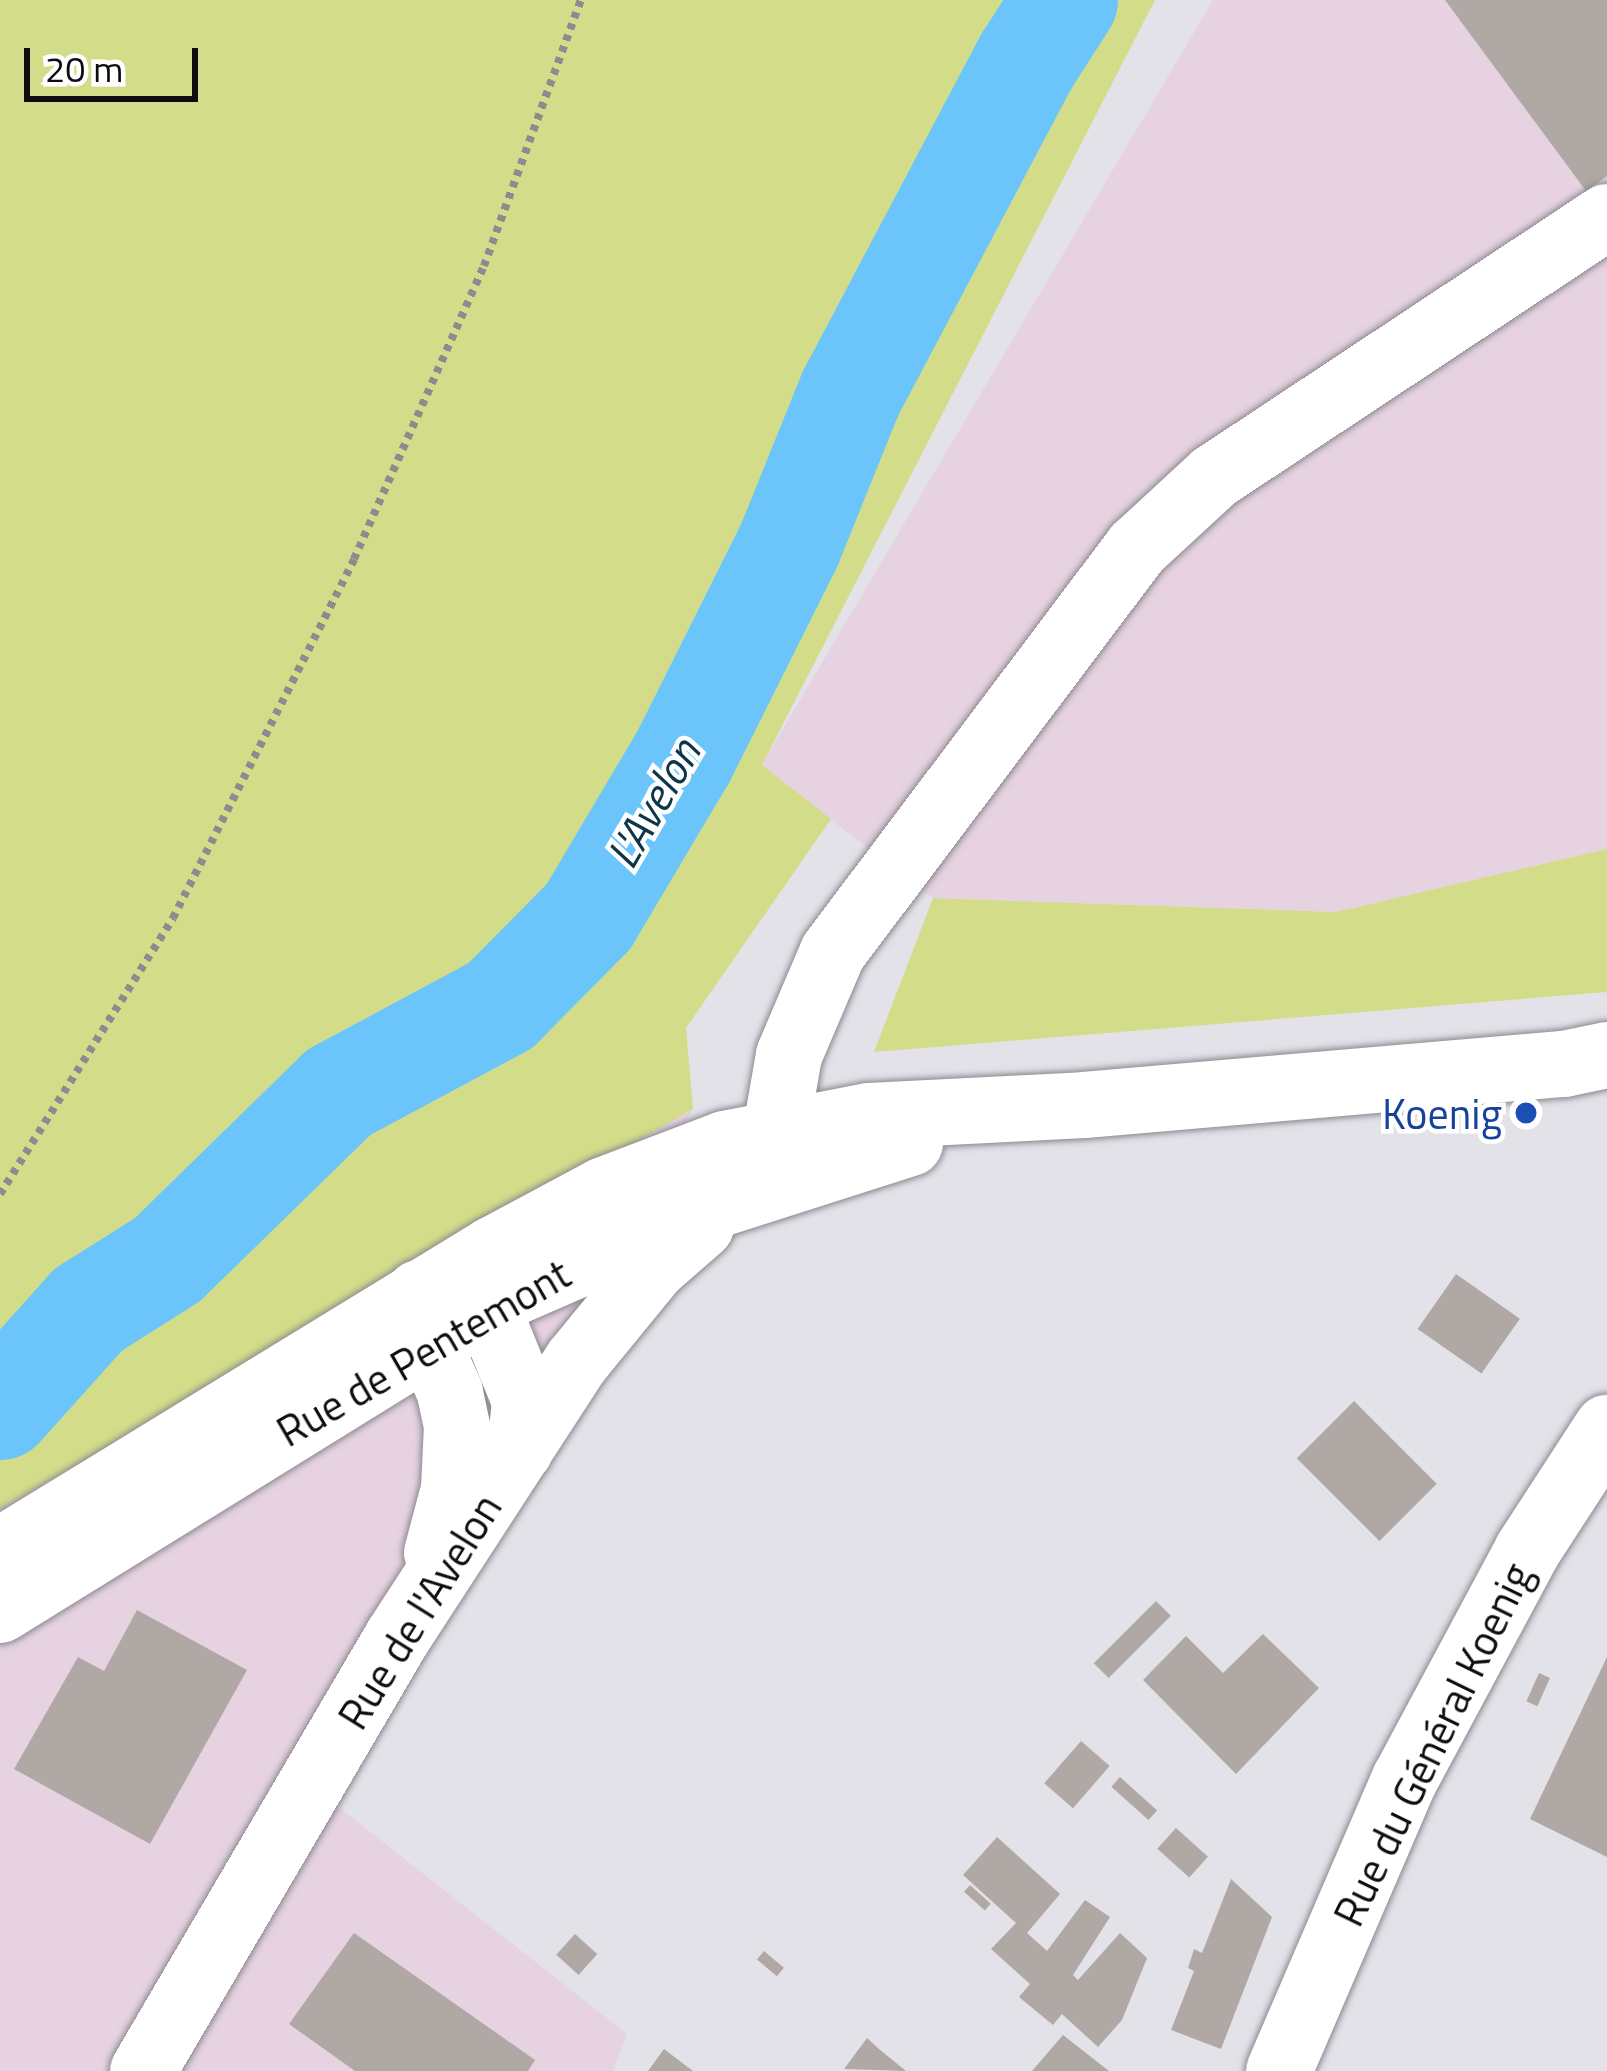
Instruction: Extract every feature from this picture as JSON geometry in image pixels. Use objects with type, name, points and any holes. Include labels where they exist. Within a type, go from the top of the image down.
[{"type":"street","points":[[762,1170],[801,1018],[833,952],[1136,548],[1214,477],[1607,217]]},
{"type":"street","name":"Rue de Pentemont","points":[[0,1610],[442,1315],[604,1190],[686,1156],[762,1170],[892,1148],[1084,1105],[1593,1062]]},
{"type":"street","name":"Rue de l'Avelon","points":[[143,2071],[398,1638],[592,1339],[676,1246],[762,1170]]},
{"type":"street","points":[[442,1315],[520,1378],[525,1401],[520,1450]]},
{"type":"street","points":[[398,1638],[443,1535],[457,1468],[442,1315]]},
{"type":"street","name":"Rue de Pentemont","points":[[0,1550],[442,1315]]},
{"type":"street","name":"Rue du Général Koenig","points":[[1279,2071],[1405,1779],[1527,1551],[1607,1428]]},
{"type":"path","points":[[0,1194],[173,918],[354,559],[484,266],[581,0]]},
{"type":"shaded area","points":[[1213,0],[1607,0],[1607,849],[1336,912],[933,898],[761,766]]},
{"type":"shaded area","points":[[693,1109],[331,1801],[627,2034],[613,2071],[0,2071],[0,1509]]},
{"type":"green space","points":[[0,0],[1155,0],[762,765],[831,819],[686,1028],[693,1109],[0,1509]]},
{"type":"green space","points":[[1607,849],[1607,992],[874,1052],[933,898],[1336,912]]},
{"type":"building","points":[[1445,0],[1607,0],[1607,176],[1586,191]]},
{"type":"building","points":[[1456,1274],[1520,1319],[1481,1374],[1418,1329]]},
{"type":"building","points":[[1354,1401],[1437,1484],[1379,1541],[1297,1458]]},
{"type":"building","points":[[1156,1601],[1171,1616],[1109,1678],[1094,1663]]},
{"type":"building","points":[[137,1610],[247,1670],[150,1844],[14,1769],[78,1657],[104,1671]]},
{"type":"building","points":[[1263,1634],[1319,1688],[1236,1774],[1143,1680],[1186,1636],[1223,1673]]},
{"type":"building","points":[[1607,1657],[1607,1857],[1530,1819]]},
{"type":"building","points":[[1539,1673],[1550,1678],[1537,1706],[1526,1701]]},
{"type":"building","points":[[1081,1741],[1110,1766],[1073,1808],[1044,1783]]},
{"type":"building","points":[[1120,1777],[1157,1810],[1148,1820],[1111,1787]]},
{"type":"building","points":[[1176,1828],[1208,1857],[1189,1878],[1157,1849]]},
{"type":"building","points":[[997,1837],[1060,1894],[1027,1933],[1047,1951],[1085,1900],[1110,1917],[1073,1975],[1078,1980],[1120,1933],[1147,1958],[1122,2020],[1098,2047],[1062,2014],[1053,2025],[1019,1997],[1030,1984],[991,1949],[1016,1923],[963,1875]]},
{"type":"building","points":[[1231,1879],[1272,1917],[1221,2049],[1171,2030],[1194,1971],[1188,1968],[1194,1949],[1202,1953]]},
{"type":"building","points":[[970,1885],[991,1904],[985,1910],[964,1892]]},
{"type":"building","points":[[354,1933],[535,2060],[528,2071],[355,2071],[289,2024]]},
{"type":"building","points":[[575,1934],[597,1954],[579,1975],[556,1955]]},
{"type":"building","points":[[764,1951],[784,1968],[777,1976],[757,1959]]},
{"type":"building","points":[[1063,2035],[1109,2071],[1032,2071]]},
{"type":"building","points":[[867,2038],[879,2049],[906,2071],[844,2069]]},
{"type":"building","points":[[664,2049],[681,2062],[693,2071],[648,2071]]},
{"type":"waterway","name":"L'Avelon","points":[[0,1407],[88,1309],[167,1259],[338,1092],[500,1005],[588,916],[683,756],[789,544],[850,393],[1027,59],[1065,0]]},
{"type":"place","name":"Koenig","points":[[1526,1113]]}]
